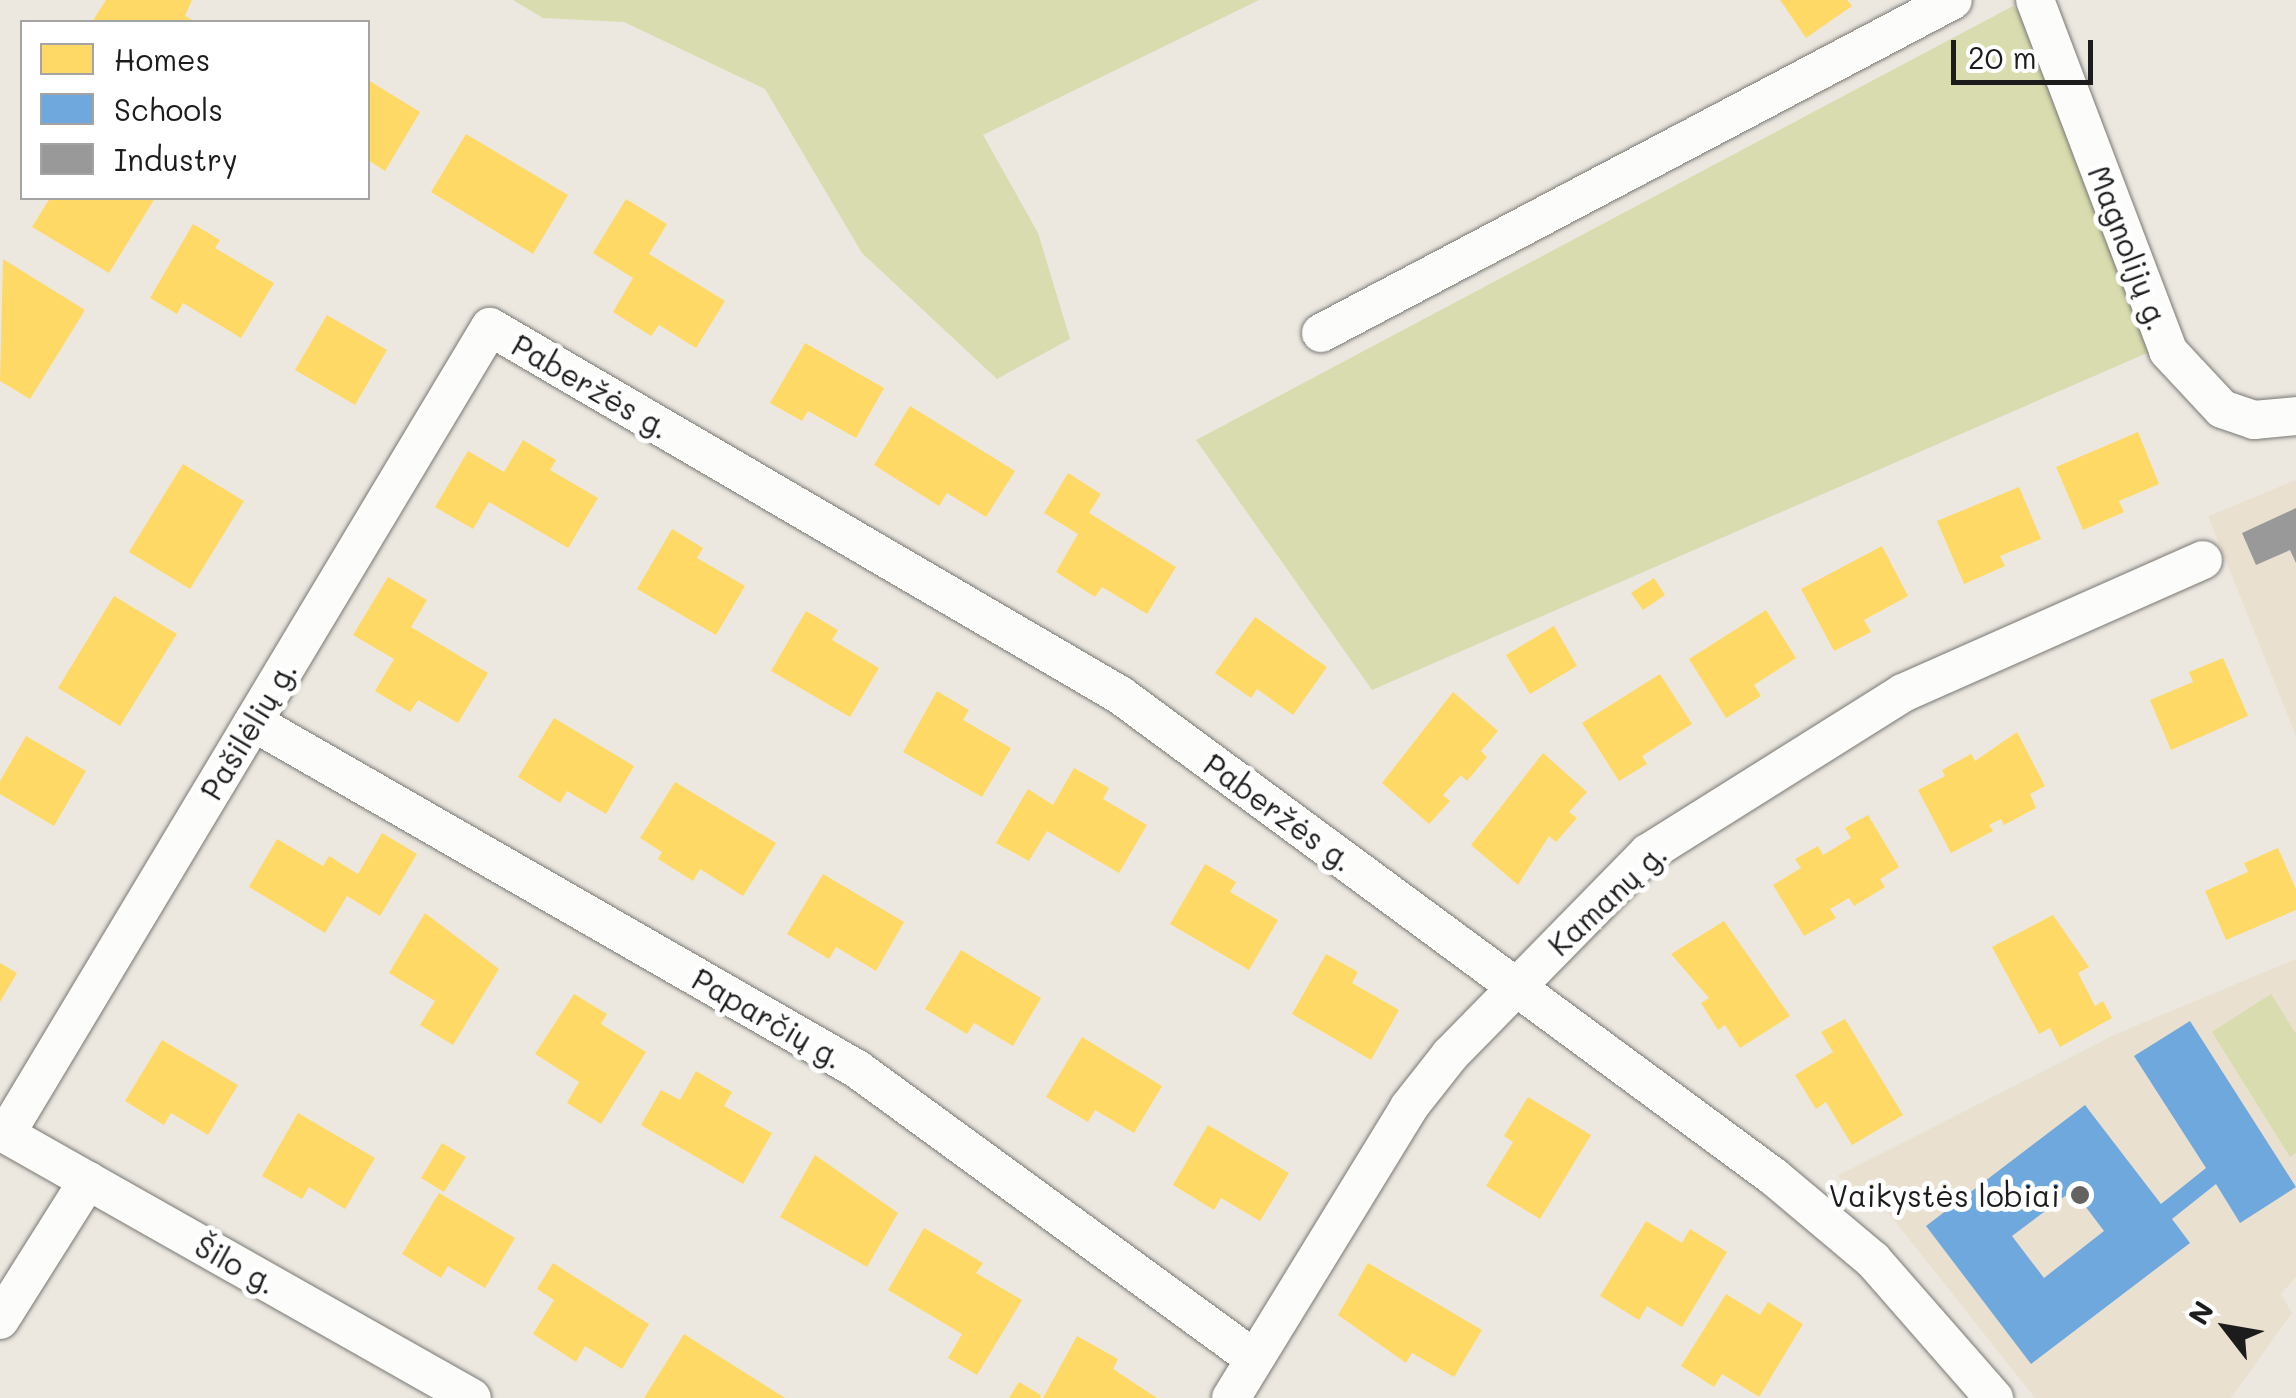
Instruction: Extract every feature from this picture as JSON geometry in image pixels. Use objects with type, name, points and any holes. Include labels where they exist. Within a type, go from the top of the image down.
[{"type":"street","points":[[1321,333],[1954,0]]},
{"type":"street","name":"Magnolijų g.","points":[[2035,0],[2168,352],[2222,409],[2254,420],[2296,416]]},
{"type":"street","name":"Pašilėlių g.","points":[[3,1132],[490,326]]},
{"type":"street","name":"Paberžės g.","points":[[490,326],[1120,695],[1774,1177],[1874,1260],[1994,1398]]},
{"type":"street","name":"Kamanų g.","points":[[1231,1398],[1409,1106],[1516,986],[1648,853],[1903,693],[2203,560]]},
{"type":"street","name":"Paparčių g.","points":[[253,722],[857,1069],[1254,1359]]},
{"type":"street","name":"Šilo g.","points":[[3,1132],[472,1398]]},
{"type":"street","points":[[0,1320],[88,1180]]},
{"type":"shaded area","points":[[2296,480],[2296,736],[2208,516]]},
{"type":"shaded area","name":"Vaikystės lobiai","points":[[2296,959],[2296,1277],[2281,1294],[2292,1313],[2231,1398],[2035,1398],[1890,1215],[1837,1176],[2116,1034]]},
{"type":"green space","points":[[513,0],[1259,0],[983,135],[1038,233],[1070,339],[997,379],[862,253],[765,89],[624,22],[543,18]]},
{"type":"green space","points":[[2013,6],[2032,28],[2154,350],[1372,690],[1196,440]]},
{"type":"green space","points":[[2271,994],[2296,1034],[2296,1153],[2290,1157],[2212,1032]]},
{"type":"building: Homes","points":[[106,0],[192,0],[185,16],[192,20],[93,20]]},
{"type":"building: Homes","points":[[1780,0],[1847,0],[1852,6],[1806,38]]},
{"type":"building: Homes","points":[[370,81],[420,112],[385,171],[370,161]]},
{"type":"building: Homes","points":[[466,134],[568,195],[533,254],[431,192]]},
{"type":"building: Homes","points":[[626,199],[667,224],[649,254],[725,301],[696,348],[659,325],[651,336],[613,312],[633,278],[593,253]]},
{"type":"building: Homes","points":[[49,200],[154,200],[109,273],[32,227]]},
{"type":"building: Homes","points":[[193,224],[220,240],[215,248],[274,283],[241,338],[183,303],[177,314],[150,298]]},
{"type":"building: Homes","points":[[3,259],[85,310],[30,399],[0,381]]},
{"type":"building: Homes","points":[[327,315],[387,350],[355,405],[295,370]]},
{"type":"building: Homes","points":[[805,343],[884,388],[856,438],[808,411],[802,421],[770,403]]},
{"type":"building: Homes","points":[[910,406],[1015,471],[986,517],[947,493],[939,506],[874,465]]},
{"type":"building: Homes","points":[[2138,432],[2159,484],[2119,501],[2124,512],[2083,530],[2056,467]]},
{"type":"building: Homes","points":[[523,440],[556,460],[550,470],[598,498],[568,548],[489,502],[473,529],[435,507],[468,451],[504,472]]},
{"type":"building: Homes","points":[[183,464],[244,501],[190,589],[129,552]]},
{"type":"building: Homes","points":[[1068,473],[1101,494],[1089,513],[1176,567],[1147,614],[1102,587],[1095,597],[1056,572],[1078,534],[1044,513]]},
{"type":"building: Homes","points":[[2019,487],[2041,539],[2000,556],[2005,566],[1964,584],[1937,521]]},
{"type":"building: Homes","points":[[672,529],[703,548],[697,558],[745,586],[716,635],[637,589]]},
{"type":"building: Homes","points":[[1882,546],[1908,596],[1864,620],[1871,632],[1834,651],[1801,589]]},
{"type":"building: Homes","points":[[388,577],[427,600],[411,627],[488,673],[458,723],[418,700],[410,712],[375,691],[394,659],[353,635]]},
{"type":"building: Homes","points":[[1654,578],[1665,595],[1643,610],[1631,593]]},
{"type":"building: Homes","points":[[114,596],[177,634],[120,726],[58,688]]},
{"type":"building: Homes","points":[[1766,610],[1796,658],[1754,685],[1761,696],[1726,718],[1689,659]]},
{"type":"building: Homes","points":[[806,611],[838,630],[832,640],[879,668],[850,717],[771,671]]},
{"type":"building: Homes","points":[[1255,617],[1327,667],[1293,715],[1257,689],[1251,698],[1215,673]]},
{"type":"building: Homes","points":[[1554,626],[1577,666],[1530,694],[1506,655]]},
{"type":"building: Homes","points":[[2223,658],[2248,716],[2171,750],[2150,700],[2193,682],[2189,672]]},
{"type":"building: Homes","points":[[1660,674],[1692,724],[1642,756],[1647,764],[1619,781],[1582,723]]},
{"type":"building: Homes","points":[[937,691],[969,710],[963,720],[1011,748],[982,797],[903,752]]},
{"type":"building: Homes","points":[[1453,692],[1498,731],[1481,751],[1487,757],[1467,781],[1461,775],[1443,795],[1450,801],[1429,824],[1382,783]]},
{"type":"building: Homes","points":[[554,718],[634,766],[606,814],[567,791],[560,803],[518,777]]},
{"type":"building: Homes","points":[[2017,732],[2045,786],[2030,794],[2036,808],[2004,825],[2001,819],[1989,825],[1993,831],[1951,853],[1918,790],[1945,776],[1942,770],[1971,754],[1975,761]]},
{"type":"building: Homes","points":[[26,736],[86,771],[54,826],[0,794],[0,781]]},
{"type":"building: Homes","points":[[1543,753],[1587,792],[1569,812],[1577,818],[1556,842],[1549,836],[1518,885],[1471,845]]},
{"type":"building: Homes","points":[[1074,768],[1109,788],[1103,799],[1147,825],[1119,873],[1047,831],[1029,861],[996,843],[1028,789],[1053,805]]},
{"type":"building: Homes","points":[[675,782],[776,843],[743,896],[700,869],[693,881],[658,859],[662,852],[640,838]]},
{"type":"building: Homes","points":[[1868,815],[1899,867],[1880,879],[1885,887],[1854,906],[1849,898],[1830,909],[1836,918],[1804,936],[1773,885],[1801,868],[1795,859],[1818,846],[1823,855],[1851,838],[1845,828]]},
{"type":"building: Homes","points":[[382,833],[417,854],[380,916],[347,896],[325,933],[249,887],[277,839],[323,866],[329,856],[358,874]]},
{"type":"building: Homes","points":[[2278,848],[2296,889],[2296,910],[2226,940],[2205,891],[2248,872],[2244,863]]},
{"type":"building: Homes","points":[[1205,864],[1236,882],[1230,892],[1278,920],[1249,970],[1170,924]]},
{"type":"building: Homes","points":[[823,874],[904,922],[876,971],[836,947],[829,959],[787,934]]},
{"type":"building: Homes","points":[[425,913],[499,969],[453,1045],[420,1025],[435,1001],[389,973]]},
{"type":"building: Homes","points":[[2053,915],[2089,967],[2078,973],[2095,1006],[2103,1001],[2112,1018],[2060,1047],[2050,1028],[2039,1034],[1992,947]]},
{"type":"building: Homes","points":[[1724,921],[1790,1016],[1740,1048],[1725,1025],[1718,1030],[1701,1003],[1709,998],[1671,954]]},
{"type":"building: Homes","points":[[961,950],[1041,998],[1013,1046],[974,1023],[967,1034],[925,1009]]},
{"type":"building: Homes","points":[[1326,954],[1358,972],[1352,983],[1399,1010],[1371,1060],[1292,1014]]},
{"type":"building: Homes","points":[[0,963],[17,973],[0,1002]]},
{"type":"building: Homes","points":[[574,994],[607,1014],[601,1024],[646,1052],[601,1124],[567,1103],[579,1082],[535,1054]]},
{"type":"building: Homes","points":[[1845,1019],[1903,1115],[1852,1145],[1826,1102],[1816,1109],[1795,1075],[1833,1052],[1821,1032]]},
{"type":"building: Homes","points":[[1082,1037],[1162,1086],[1134,1133],[1095,1110],[1088,1122],[1046,1097]]},
{"type":"building: Homes","points":[[162,1040],[238,1085],[208,1135],[171,1113],[164,1125],[125,1101]]},
{"type":"building: Homes","points":[[696,1071],[732,1092],[724,1106],[772,1133],[743,1184],[641,1125],[661,1090],[680,1100]]},
{"type":"building: Homes","points":[[1528,1097],[1591,1135],[1540,1219],[1486,1186],[1513,1142],[1504,1136]]},
{"type":"building: Homes","points":[[298,1113],[375,1158],[345,1209],[309,1187],[302,1199],[262,1176]]},
{"type":"building: Homes","points":[[1208,1125],[1289,1173],[1260,1221],[1221,1198],[1214,1210],[1173,1185]]},
{"type":"building: Homes","points":[[442,1143],[466,1157],[444,1192],[421,1178]]},
{"type":"building: Homes","points":[[815,1155],[898,1213],[867,1267],[780,1217]]},
{"type":"building: Homes","points":[[439,1193],[515,1238],[485,1288],[448,1266],[441,1278],[402,1254]]},
{"type":"building: Homes","points":[[1646,1221],[1682,1243],[1690,1229],[1727,1252],[1682,1327],[1647,1306],[1639,1320],[1600,1296]]},
{"type":"building: Homes","points":[[924,1228],[983,1263],[976,1273],[1022,1300],[977,1375],[948,1358],[962,1334],[888,1290]]},
{"type":"building: Homes","points":[[553,1263],[649,1324],[622,1369],[585,1346],[576,1362],[533,1334],[554,1300],[537,1289]]},
{"type":"building: Homes","points":[[1368,1263],[1482,1330],[1454,1377],[1412,1353],[1406,1363],[1338,1315]]},
{"type":"building: Homes","points":[[1726,1294],[1760,1315],[1768,1302],[1803,1324],[1759,1397],[1722,1374],[1714,1387],[1681,1366]]},
{"type":"building: Homes","points":[[684,1334],[785,1398],[644,1398]]},
{"type":"building: Homes","points":[[1077,1336],[1118,1359],[1113,1369],[1157,1398],[1043,1398]]},
{"type":"building: Homes","points":[[1019,1382],[1041,1395],[1040,1398],[1009,1398]]},
{"type":"building: Schools","points":[[2190,1021],[2296,1187],[2240,1223],[2216,1184],[2172,1219],[2190,1243],[2031,1364],[1926,1226],[2085,1105],[2161,1204],[2206,1168],[2134,1056]],"holes":[[[2073,1190],[2104,1231],[2044,1278],[2012,1236]]]},
{"type":"building: Industry","points":[[2296,508],[2296,563],[2290,550],[2256,565],[2242,533]]},
{"type":"place","name":"Vaikystės lobiai","points":[[2080,1195]]}]
